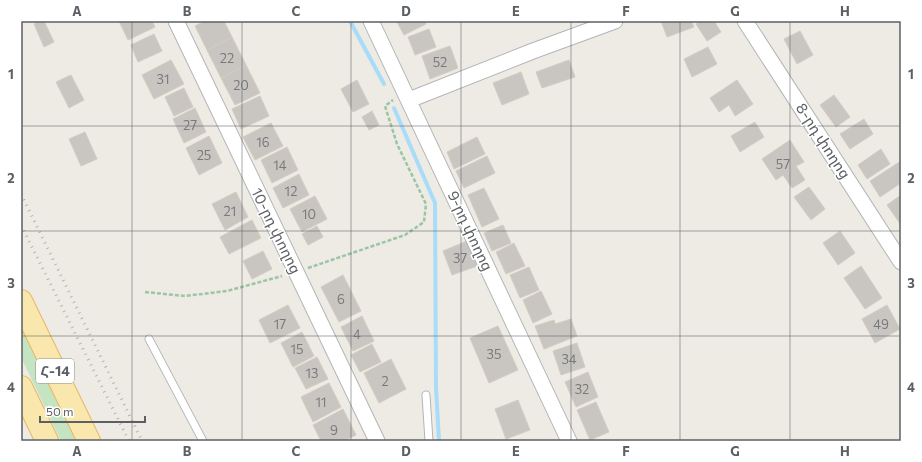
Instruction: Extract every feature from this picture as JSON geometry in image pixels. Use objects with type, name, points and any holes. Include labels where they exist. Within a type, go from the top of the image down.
[{"type":"main road","name":"Հ-14","points":[[21,301],[89,441]]},
{"type":"main road","name":"Հ-14","points":[[21,387],[47,441]]},
{"type":"street","name":"10-րդ փողոց","points":[[176,21],[377,441]]},
{"type":"street","name":"9-րդ փողոց","points":[[371,21],[569,441]]},
{"type":"street","points":[[409,100],[533,51],[615,21]]},
{"type":"street","name":"8-րդ փողոց","points":[[745,21],[901,262]]},
{"type":"lane","points":[[149,339],[203,441]]},
{"type":"lane","points":[[426,395],[429,441]]},
{"type":"path","points":[[145,292],[185,296],[227,291],[296,272],[405,235],[424,222],[426,204],[397,144],[385,106],[394,100],[409,100]]},
{"type":"green space","points":[[21,325],[76,441],[61,441],[21,357]]},
{"type":"building","points":[[39,21],[44,21],[54,42],[44,47],[34,24]]},
{"type":"building","points":[[119,21],[152,21],[155,27],[128,40]]},
{"type":"building","points":[[205,21],[224,21],[232,37],[207,50],[195,26]]},
{"type":"building","points":[[424,21],[426,24],[404,35],[397,22]]},
{"type":"building","points":[[661,21],[691,21],[694,27],[667,37]]},
{"type":"building","points":[[701,21],[714,21],[721,32],[707,41],[696,24]]},
{"type":"building","points":[[429,29],[436,47],[415,55],[408,37]]},
{"type":"building","points":[[800,31],[813,55],[797,64],[784,39]]},
{"type":"building","points":[[154,34],[162,51],[138,62],[131,45]]},
{"type":"building","points":[[232,37],[246,65],[221,78],[207,50]]},
{"type":"building","points":[[450,46],[458,68],[430,79],[422,56]]},
{"type":"building","points":[[708,47],[717,64],[692,77],[684,59]]},
{"type":"building","points":[[171,60],[184,84],[154,99],[142,75]]},
{"type":"building","points":[[569,60],[575,77],[542,88],[536,72]]},
{"type":"building","points":[[246,65],[260,93],[235,105],[221,78]]},
{"type":"building","points":[[521,72],[529,94],[502,105],[493,83]]},
{"type":"building","points":[[71,75],[84,100],[69,108],[56,82]]},
{"type":"building","points":[[357,80],[369,104],[353,112],[341,89]]},
{"type":"building","points":[[737,80],[753,104],[735,116],[729,105],[719,112],[710,98]]},
{"type":"building","points":[[184,88],[193,107],[174,116],[165,97]]},
{"type":"building","points":[[834,95],[850,117],[836,127],[820,105]]},
{"type":"building","points":[[260,96],[269,116],[241,129],[232,109]]},
{"type":"building","points":[[195,108],[206,132],[184,143],[173,119]]},
{"type":"building","points":[[372,111],[379,125],[369,130],[362,117]]},
{"type":"building","points":[[864,119],[873,134],[850,149],[840,134]]},
{"type":"building","points":[[755,122],[764,137],[740,152],[731,136]]},
{"type":"building","points":[[271,123],[283,146],[255,160],[243,137]]},
{"type":"building","points":[[85,132],[97,159],[81,166],[69,139]]},
{"type":"building","points":[[209,136],[222,163],[199,175],[186,148]]},
{"type":"building","points":[[477,137],[485,154],[454,169],[447,152]]},
{"type":"building","points":[[790,140],[804,162],[796,166],[805,180],[792,188],[783,175],[776,180],[762,159]]},
{"type":"building","points":[[287,147],[298,170],[272,183],[261,160]]},
{"type":"building","points":[[881,149],[890,164],[867,179],[858,165]]},
{"type":"building","points":[[487,156],[495,173],[464,188],[456,171]]},
{"type":"building","points":[[901,161],[901,183],[880,197],[870,181]]},
{"type":"building","points":[[299,174],[309,195],[283,208],[273,188]]},
{"type":"building","points":[[809,187],[825,209],[811,220],[794,197]]},
{"type":"building","points":[[484,188],[499,219],[482,227],[468,195]]},
{"type":"building","points":[[236,192],[248,217],[225,230],[212,204]]},
{"type":"building","points":[[901,195],[901,225],[887,205]]},
{"type":"building","points":[[315,196],[327,219],[302,232],[290,209]]},
{"type":"building","points":[[252,220],[261,238],[229,254],[220,237]]},
{"type":"building","points":[[503,225],[511,243],[492,251],[484,233]]},
{"type":"building","points":[[317,226],[323,237],[308,245],[302,234]]},
{"type":"building","points":[[840,231],[855,253],[838,265],[823,243]]},
{"type":"building","points":[[467,241],[477,266],[452,275],[443,251]]},
{"type":"building","points":[[514,243],[525,266],[506,274],[496,252]]},
{"type":"building","points":[[263,251],[272,269],[252,279],[243,261]]},
{"type":"building","points":[[861,266],[882,298],[865,309],[844,278]]},
{"type":"building","points":[[529,267],[539,290],[520,298],[510,275]]},
{"type":"building","points":[[343,275],[361,311],[339,322],[321,287]]},
{"type":"building","points":[[541,291],[552,314],[533,323],[523,300]]},
{"type":"building","points":[[288,305],[300,328],[270,343],[259,320]]},
{"type":"building","points":[[887,305],[900,329],[875,343],[862,319]]},
{"type":"building","points":[[362,316],[374,341],[353,351],[341,327]]},
{"type":"building","points":[[571,319],[577,336],[544,349],[535,326],[554,320],[555,324]]},
{"type":"building","points":[[498,326],[518,370],[489,383],[470,338]]},
{"type":"building","points":[[302,332],[314,356],[293,367],[281,343]]},
{"type":"building","points":[[577,343],[585,367],[561,375],[553,351]]},
{"type":"building","points":[[372,344],[381,362],[360,372],[351,355]]},
{"type":"building","points":[[317,357],[328,379],[306,389],[295,368]]},
{"type":"building","points":[[391,359],[406,389],[379,403],[364,373]]},
{"type":"building","points":[[588,372],[598,397],[576,407],[565,382]]},
{"type":"building","points":[[329,383],[341,407],[313,422],[301,397]]},
{"type":"building","points":[[518,400],[530,430],[506,439],[495,409]]},
{"type":"building","points":[[596,402],[609,432],[590,440],[577,410]]},
{"type":"building","points":[[343,409],[356,435],[344,441],[321,441],[313,425]]},
{"type":"waterway","points":[[350,21],[384,84]]},
{"type":"waterway","points":[[394,108],[435,203],[436,388],[439,441]]},
{"type":"railway","points":[[21,194],[142,441]]},
{"type":"railway","points":[[21,225],[129,441]]}]
